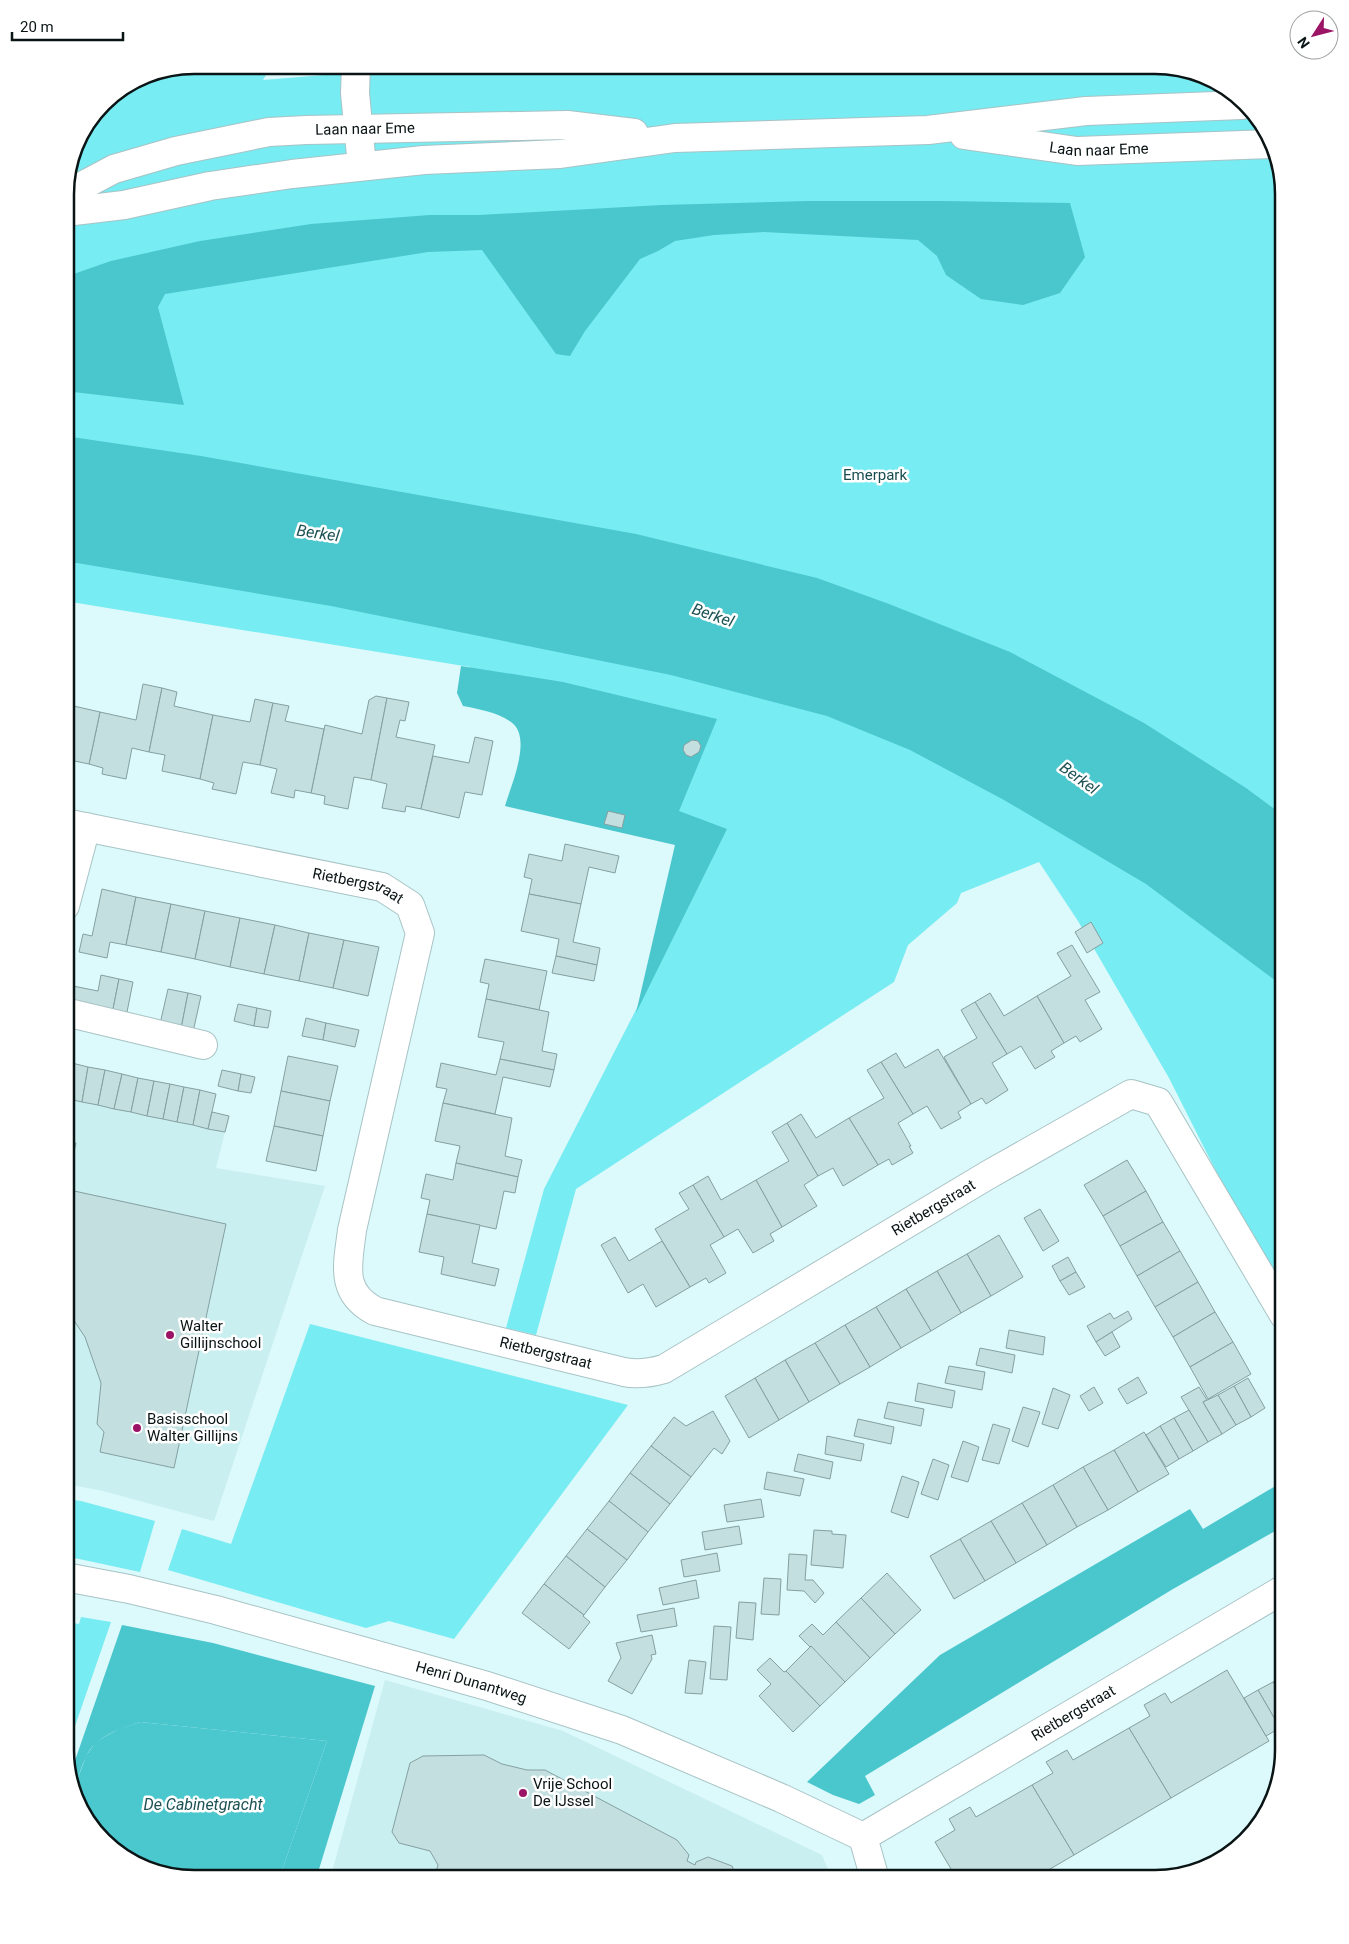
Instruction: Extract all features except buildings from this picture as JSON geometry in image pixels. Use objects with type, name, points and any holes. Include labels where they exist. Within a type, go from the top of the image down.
[{"type":"street","points":[[356,74],[355,93],[362,166]]},
{"type":"street","name":"Laan naar Eme","points":[[74,211],[124,205],[210,186],[362,166],[424,160],[560,154],[675,138],[928,130],[1086,110],[1235,105]]},
{"type":"street","name":"Laan naar Eme","points":[[74,190],[114,169],[176,151],[269,132],[567,125],[675,138]]},
{"type":"street","name":"Laan naar Eme","points":[[928,130],[1077,151],[1264,144]]},
{"type":"street","name":"Rietbergstraat","points":[[75,825],[382,887],[410,905],[420,933],[352,1230],[347,1272],[349,1283],[355,1295],[363,1305],[375,1311],[624,1372],[635,1374],[664,1369],[988,1175],[1131,1094],[1158,1102],[1275,1300]]},
{"type":"street","points":[[74,1014],[204,1045]]},
{"type":"street","name":"Henri Dunantweg","points":[[74,1579],[129,1589],[216,1610],[487,1686],[622,1730],[863,1836]]},
{"type":"street","name":"Rietbergstraat","points":[[863,1836],[1275,1595]]},
{"type":"street","points":[[863,1836],[872,1870]]},
{"type":"shaded area","points":[[807,201],[1070,203],[1085,257],[1060,293],[1023,305],[981,299],[946,275],[937,256],[918,240],[764,232],[714,235],[675,241],[640,259],[585,331],[570,356],[556,354],[482,250],[428,252],[165,294],[158,307],[184,405],[74,392],[74,274],[111,261],[200,241],[311,224],[430,215],[479,215],[662,205]]},
{"type":"shaded area","points":[[461,666],[563,682],[717,719],[679,811],[727,829],[636,1013],[675,845],[505,806],[518,762],[520,738],[517,729],[511,722],[487,711],[463,706],[457,693]]},
{"type":"shaded area","name":"Walter Gillijnschool","points":[[74,1100],[225,1132],[216,1168],[325,1186],[214,1521],[99,1490],[74,1486]]},
{"type":"shaded area","points":[[1275,1486],[1275,1531],[1173,1589],[865,1776],[875,1795],[859,1804],[833,1795],[807,1782],[940,1655],[1190,1509],[1203,1529]]},
{"type":"shaded area","points":[[122,1625],[213,1643],[375,1686],[319,1870],[282,1870],[327,1741],[140,1722],[109,1734],[95,1744],[84,1760],[78,1779],[75,1761]]},
{"type":"shaded area","name":"Vrije School De IJssel","points":[[385,1680],[563,1731],[822,1855],[828,1870],[332,1870]]},
{"type":"green space","name":"Emerpark","points":[[186,74],[267,74],[263,80],[336,74],[1163,74],[1179,76],[1201,83],[1228,99],[1250,121],[1266,148],[1274,178],[1275,194],[1275,1272],[1231,1201],[1169,1078],[1078,921],[1039,862],[961,893],[957,903],[908,945],[894,982],[576,1189],[536,1335],[506,1328],[544,1189],[661,961],[683,838],[540,752],[470,667],[74,602],[74,186],[78,163],[90,134],[104,115],[127,94],[155,80]]},
{"type":"green space","points":[[310,1324],[628,1405],[454,1639],[389,1621],[366,1628],[168,1570],[182,1529],[231,1544]]},
{"type":"green space","points":[[74,1500],[155,1521],[140,1572],[74,1558]]},
{"type":"green space","points":[[81,1617],[111,1622],[74,1729],[74,1623],[79,1624]]},
{"type":"water","name":"Berkel","points":[[74,437],[201,456],[636,534],[817,578],[1010,652],[1144,723],[1246,788],[1275,809],[1275,980],[1146,884],[1004,800],[910,750],[827,716],[671,675],[331,606],[74,563]]},
{"type":"water","name":"De Cabinetgracht","points":[[140,1722],[327,1741],[282,1870],[186,1870],[170,1868],[141,1858],[127,1850],[109,1835],[90,1810],[78,1779],[86,1756],[95,1743],[119,1729]]},
{"type":"place","name":"Walter Gillijnschool","points":[[170,1335]]},
{"type":"place","name":"Basisschool Walter Gillijns","points":[[137,1428]]},
{"type":"place","name":"Vrije School De IJssel","points":[[523,1793]]}]
